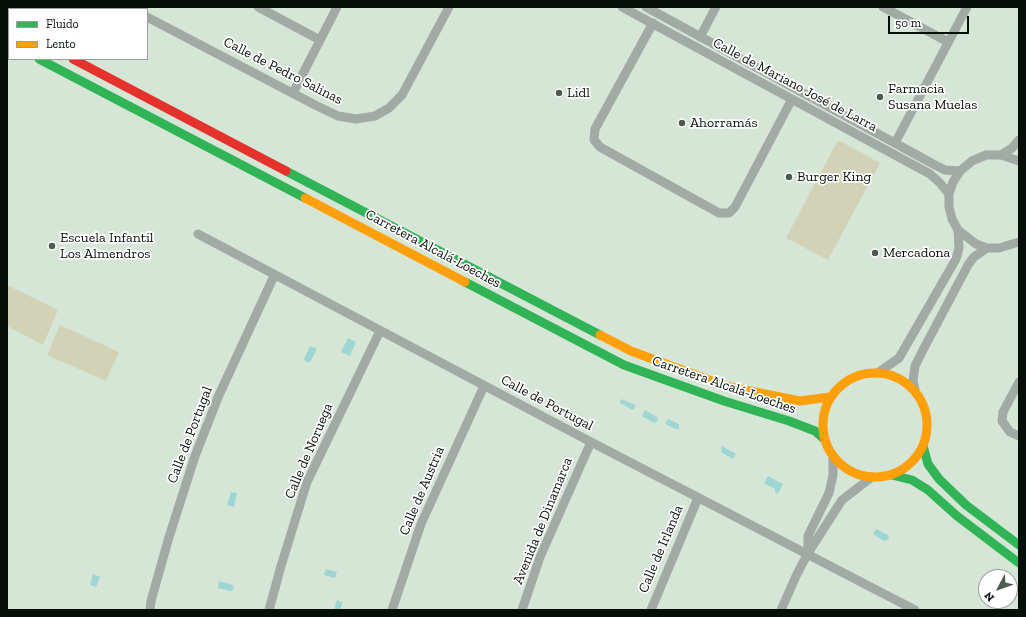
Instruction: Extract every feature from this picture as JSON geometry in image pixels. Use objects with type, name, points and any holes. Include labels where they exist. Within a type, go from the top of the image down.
[{"type":"main road","name":"Carretera Alcalá-Loeches","points":[[41,60],[624,365],[724,401],[789,421],[815,432],[824,439]]},
{"type":"main road","name":"Carretera Alcalá-Loeches","points":[[75,60],[631,351],[725,386],[800,401],[830,397]]},
{"type":"main road","points":[[892,475],[910,463],[923,446],[927,432],[927,417],[923,402],[915,390],[905,381],[893,375],[879,372],[865,373],[851,378],[839,386],[830,397],[824,410],[822,424],[824,439],[833,456],[843,467],[857,474],[872,477],[892,475],[912,480],[928,490],[956,516],[1019,563]]},
{"type":"main road","points":[[923,446],[928,464],[939,479],[966,505],[1019,545]]},
{"type":"street","points":[[258,7],[320,40]]},
{"type":"street","points":[[293,93],[337,7]]},
{"type":"street","name":"Calle de Pedro Salinas","points":[[148,18],[338,116],[356,119],[375,116],[389,108],[402,95],[449,7]]},
{"type":"street","name":"Calle de Mariano José de Larra","points":[[622,7],[930,174],[949,194]]},
{"type":"street","name":"Calle de Mariano José de Larra","points":[[646,7],[946,170],[960,170]]},
{"type":"street","points":[[700,37],[716,7]]},
{"type":"street","points":[[883,7],[948,42]]},
{"type":"street","points":[[895,143],[967,7]]},
{"type":"street","points":[[653,23],[596,130],[594,140],[600,147],[712,209],[719,212],[729,213],[735,207],[792,99]]},
{"type":"street","points":[[1001,155],[1012,148],[1019,140]]},
{"type":"street","points":[[1019,162],[1001,155],[986,155],[972,161],[960,170],[953,182],[949,194],[949,207],[952,219],[958,230],[976,244],[987,248],[999,248],[1019,242]]},
{"type":"street","points":[[879,372],[899,358],[956,259],[959,248],[958,230]]},
{"type":"street","name":"Calle de Portugal","points":[[198,234],[274,276],[915,610]]},
{"type":"street","points":[[915,390],[913,381],[914,366],[968,266],[974,257],[987,248]]},
{"type":"street","name":"Calle de Portugal","points":[[150,610],[151,601],[165,551],[192,462],[219,394],[274,276]]},
{"type":"street","name":"Calle de Noruega","points":[[269,610],[307,482],[380,331]]},
{"type":"street","points":[[1019,382],[1003,412],[1002,421],[1010,432],[1019,436]]},
{"type":"street","name":"Calle de Austria","points":[[392,610],[421,524],[484,386]]},
{"type":"street","name":"Avenida de Dinamarca","points":[[522,610],[540,557],[591,442]]},
{"type":"street","points":[[808,554],[808,536],[829,493],[833,475],[833,456]]},
{"type":"street","points":[[781,610],[797,574],[808,554],[842,500],[872,477]]},
{"type":"street","name":"Calle de Irlanda","points":[[651,610],[698,498]]},
{"type":"green space","points":[[838,140],[880,163],[828,260],[786,238]]},
{"type":"green space","points":[[7,285],[58,310],[43,345],[7,326]]},
{"type":"green space","points":[[60,325],[119,352],[106,381],[47,355]]},
{"type":"water","points":[[348,338],[356,342],[350,356],[341,352]]},
{"type":"water","points":[[310,346],[317,349],[310,362],[306,362],[304,359]]},
{"type":"water","points":[[621,399],[636,405],[633,410],[620,403]]},
{"type":"water","points":[[645,410],[657,417],[658,421],[654,423],[642,416]]},
{"type":"water","points":[[668,419],[679,424],[679,429],[665,424]]},
{"type":"water","points":[[722,446],[736,454],[733,459],[721,452]]},
{"type":"water","points":[[768,476],[783,484],[778,494],[775,492],[775,489],[764,483]]},
{"type":"water","points":[[231,492],[237,493],[234,507],[227,505]]},
{"type":"water","points":[[876,529],[888,535],[889,539],[884,541],[873,534]]},
{"type":"water","points":[[326,569],[337,572],[335,578],[324,575]]},
{"type":"water","points":[[93,574],[100,577],[96,587],[90,585]]},
{"type":"water","points":[[219,581],[233,585],[234,589],[231,591],[218,588]]},
{"type":"water","points":[[337,600],[342,602],[341,610],[334,610]]},
{"type":"traffic: fast","points":[[41,60],[305,198]]},
{"type":"traffic: fast","points":[[286,171],[600,335]]},
{"type":"traffic: fast","points":[[465,282],[624,365],[724,401],[789,421],[815,431],[824,439]]},
{"type":"traffic: fast","points":[[923,446],[928,464],[939,479],[966,505],[1019,545]]},
{"type":"traffic: fast","points":[[892,475],[912,480],[928,490],[957,516],[1019,563]]},
{"type":"traffic: slow","points":[[305,198],[465,282]]},
{"type":"traffic: slow","points":[[600,335],[631,351],[725,386],[800,401],[830,397]]},
{"type":"traffic: slow","points":[[875,373],[895,377],[904,381],[912,388],[919,396],[923,405],[927,425],[923,445],[919,454],[912,462],[904,469],[895,473],[875,477],[855,473],[846,469],[838,462],[831,454],[827,445],[823,425],[827,405],[831,396],[838,388],[846,381],[855,377],[875,373]]},
{"type":"traffic: jam","points":[[75,60],[286,171]]},
{"type":"place","name":"Lidl","points":[[559,93]]},
{"type":"place","name":"Farmacia Susana Muelas","points":[[880,97]]},
{"type":"place","name":"Ahorramás","points":[[682,123]]},
{"type":"place","name":"Burger King","points":[[789,177]]},
{"type":"place","name":"Escuela Infantil Los Almendros","points":[[52,246]]},
{"type":"place","name":"Mercadona","points":[[875,253]]}]
